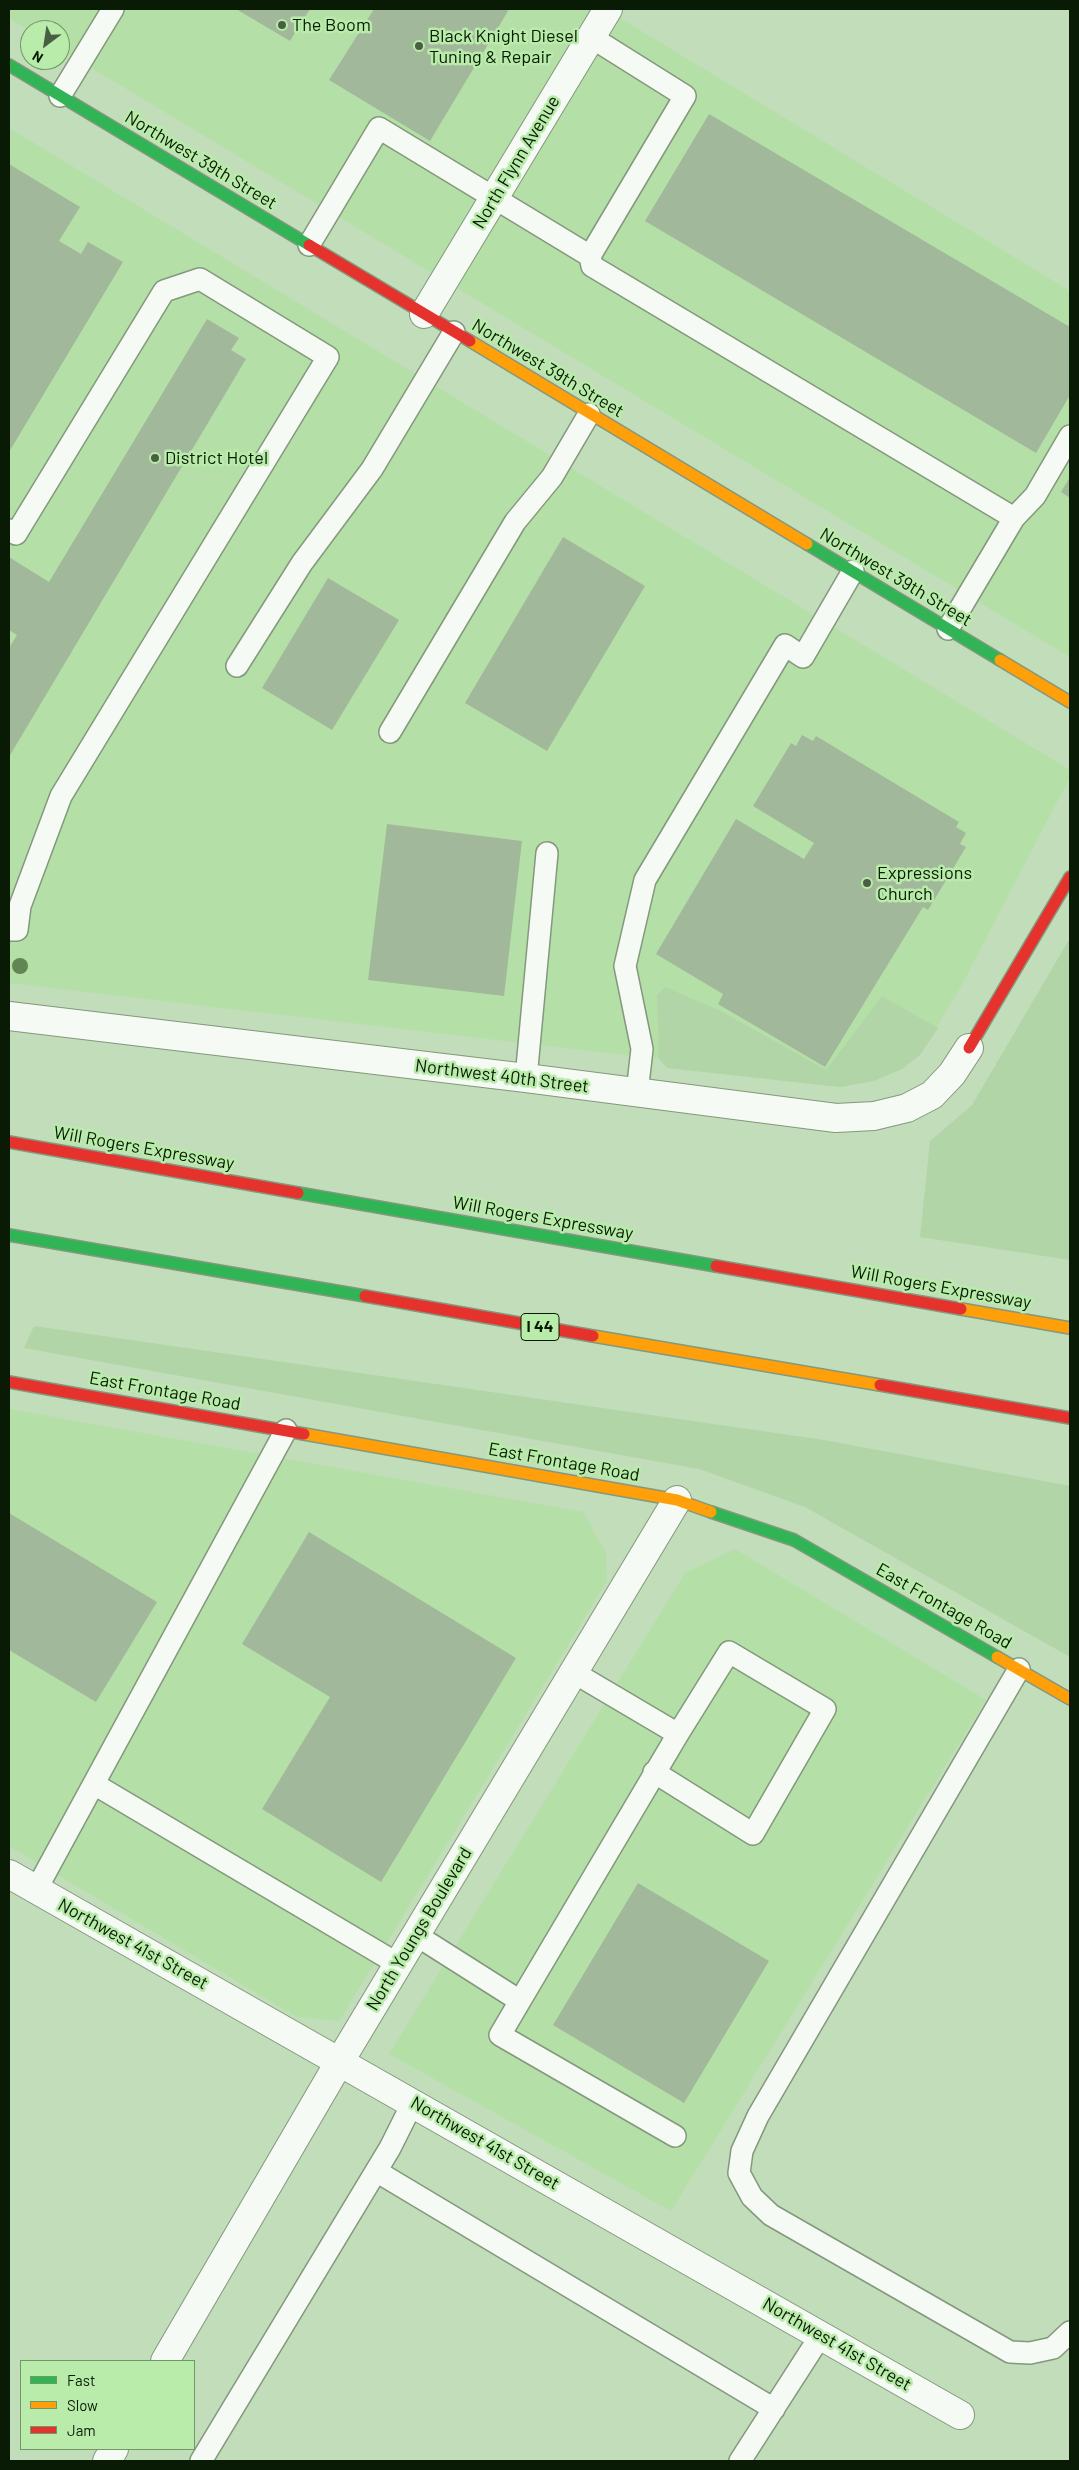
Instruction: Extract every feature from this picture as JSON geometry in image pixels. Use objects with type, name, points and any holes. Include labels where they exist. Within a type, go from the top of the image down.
[{"type":"main road","name":"Northwest 39th Street","points":[[9,65],[1070,702]]},
{"type":"main road","points":[[969,1048],[1070,877]]},
{"type":"main road","name":"Will Rogers Expressway","points":[[9,1142],[1070,1328]]},
{"type":"main road","name":"I 44","points":[[9,1235],[1070,1418]]},
{"type":"main road","name":"East Frontage Road","points":[[9,1382],[677,1500],[794,1540],[1070,1699]]},
{"type":"street","name":"North Flynn Avenue","points":[[424,314],[608,9]]},
{"type":"street","name":"Northwest 40th Street","points":[[9,1016],[526,1078],[836,1118],[874,1116],[907,1108],[932,1095],[952,1074],[969,1048]]},
{"type":"street","name":"North Youngs Boulevard","points":[[166,2360],[340,2061],[677,1500]]},
{"type":"street","name":"Northwest 41st Street","points":[[9,1874],[413,2102],[960,2415]]},
{"type":"street","points":[[107,2461],[113,2450]]},
{"type":"lane","points":[[60,96],[113,9]]},
{"type":"lane","points":[[590,38],[685,96],[590,256],[592,266],[1014,518]]},
{"type":"lane","points":[[310,246],[379,128],[590,256]]},
{"type":"lane","points":[[9,530],[16,534],[164,291],[200,279],[328,357],[61,796],[20,906],[17,930],[9,930]]},
{"type":"lane","points":[[237,666],[302,563],[372,469],[454,332]]},
{"type":"lane","points":[[390,732],[515,522],[552,477],[589,414]]},
{"type":"lane","points":[[948,628],[1014,518],[1035,496],[1070,436]]},
{"type":"lane","points":[[637,1093],[642,1049],[625,966],[645,880],[785,645],[803,657],[853,571]]},
{"type":"lane","points":[[526,1078],[547,853]]},
{"type":"lane","points":[[36,1890],[286,1430]]},
{"type":"lane","points":[[654,1772],[753,1834],[825,1710],[729,1652],[654,1772],[500,2035],[675,2136]]},
{"type":"lane","points":[[1019,1670],[758,2116],[742,2151],[739,2173],[752,2197],[772,2215],[1010,2352],[1030,2353],[1053,2348],[1070,2332]]},
{"type":"lane","points":[[573,1672],[678,1734]]},
{"type":"lane","points":[[94,1784],[398,1964]]},
{"type":"lane","points":[[416,1935],[520,2001]]},
{"type":"lane","points":[[201,2461],[376,2170],[413,2102]]},
{"type":"lane","points":[[376,2170],[774,2409]]},
{"type":"lane","points":[[740,2461],[821,2335]]},
{"type":"shaded area","points":[[9,9],[605,9],[1070,291],[1070,657],[70,55],[70,20],[20,20],[20,25],[9,18]]},
{"type":"shaded area","points":[[9,128],[1070,770],[1070,777],[960,988],[920,1055],[902,1069],[874,1081],[840,1087],[774,1080],[659,1059],[9,983]]},
{"type":"shaded area","points":[[1070,938],[1070,1260],[920,1237],[930,1141],[972,1105]]},
{"type":"shaded area","points":[[665,987],[719,1010],[826,1070],[882,996],[938,1028],[920,1055],[902,1069],[874,1081],[840,1087],[667,1068],[659,1059],[657,995]]},
{"type":"shaded area","points":[[34,1326],[824,1440],[1070,1486],[1070,1657],[805,1507],[699,1469],[24,1348]]},
{"type":"shaded area","points":[[9,1409],[583,1512],[606,1553],[607,1581],[339,2021],[297,2017],[9,1846]]},
{"type":"shaded area","points":[[735,1549],[986,1700],[671,2211],[389,2054],[685,1573]]},
{"type":"building","name":"The Boom","points":[[236,9],[310,9],[290,41]]},
{"type":"building","name":"Black Knight Diesel Tuning & Repair","points":[[374,9],[505,9],[508,11],[430,141],[329,80]]},
{"type":"building","points":[[709,114],[1070,327],[1070,395],[1036,453],[645,221]]},
{"type":"building","points":[[9,164],[80,207],[59,241],[81,254],[88,242],[123,262],[9,452]]},
{"type":"building","name":"District Hotel","points":[[207,319],[239,338],[231,350],[246,359],[9,757],[9,648],[17,635],[9,630],[9,557],[49,582]]},
{"type":"building","points":[[1070,477],[1070,498],[1061,492]]},
{"type":"building","points":[[563,537],[645,586],[547,751],[465,703]]},
{"type":"building","points":[[328,578],[399,620],[332,730],[262,688]]},
{"type":"building","name":"Expressions Church","points":[[802,735],[813,741],[816,736],[959,822],[956,827],[966,833],[960,844],[966,847],[928,910],[923,907],[825,1067],[718,1004],[723,994],[656,954],[736,819],[804,859],[814,843],[753,806],[791,743],[796,746]]},
{"type":"building","points":[[387,824],[522,841],[504,996],[368,980]]},
{"type":"building","points":[[9,1513],[157,1602],[96,1702],[9,1650]]},
{"type":"building","points":[[309,1532],[516,1658],[381,1882],[262,1809],[330,1697],[242,1644]]},
{"type":"building","points":[[638,1883],[769,1961],[684,2103],[553,2025]]},
{"type":"traffic: fast","points":[[9,65],[309,245]]},
{"type":"traffic: fast","points":[[807,544],[1000,660]]},
{"type":"traffic: fast","points":[[298,1193],[716,1266]]},
{"type":"traffic: fast","points":[[9,1235],[365,1296]]},
{"type":"traffic: fast","points":[[711,1512],[794,1540],[997,1657]]},
{"type":"traffic: slow","points":[[470,341],[807,544]]},
{"type":"traffic: slow","points":[[1000,660],[1070,702]]},
{"type":"traffic: slow","points":[[961,1309],[1070,1328]]},
{"type":"traffic: slow","points":[[593,1336],[880,1385]]},
{"type":"traffic: slow","points":[[304,1434],[677,1500],[711,1512]]},
{"type":"traffic: slow","points":[[997,1657],[1070,1699]]},
{"type":"traffic: jam","points":[[309,245],[470,341]]},
{"type":"traffic: jam","points":[[969,1048],[1070,877]]},
{"type":"traffic: jam","points":[[9,1142],[298,1193]]},
{"type":"traffic: jam","points":[[716,1266],[961,1309]]},
{"type":"traffic: jam","points":[[365,1296],[593,1336]]},
{"type":"traffic: jam","points":[[9,1382],[304,1434]]},
{"type":"traffic: jam","points":[[880,1385],[1070,1418]]},
{"type":"place","name":"The Boom","points":[[282,25]]},
{"type":"place","name":"Black Knight Diesel Tuning & Repair","points":[[419,46]]},
{"type":"place","name":"District Hotel","points":[[155,458]]},
{"type":"place","name":"Expressions Church","points":[[867,883]]}]
